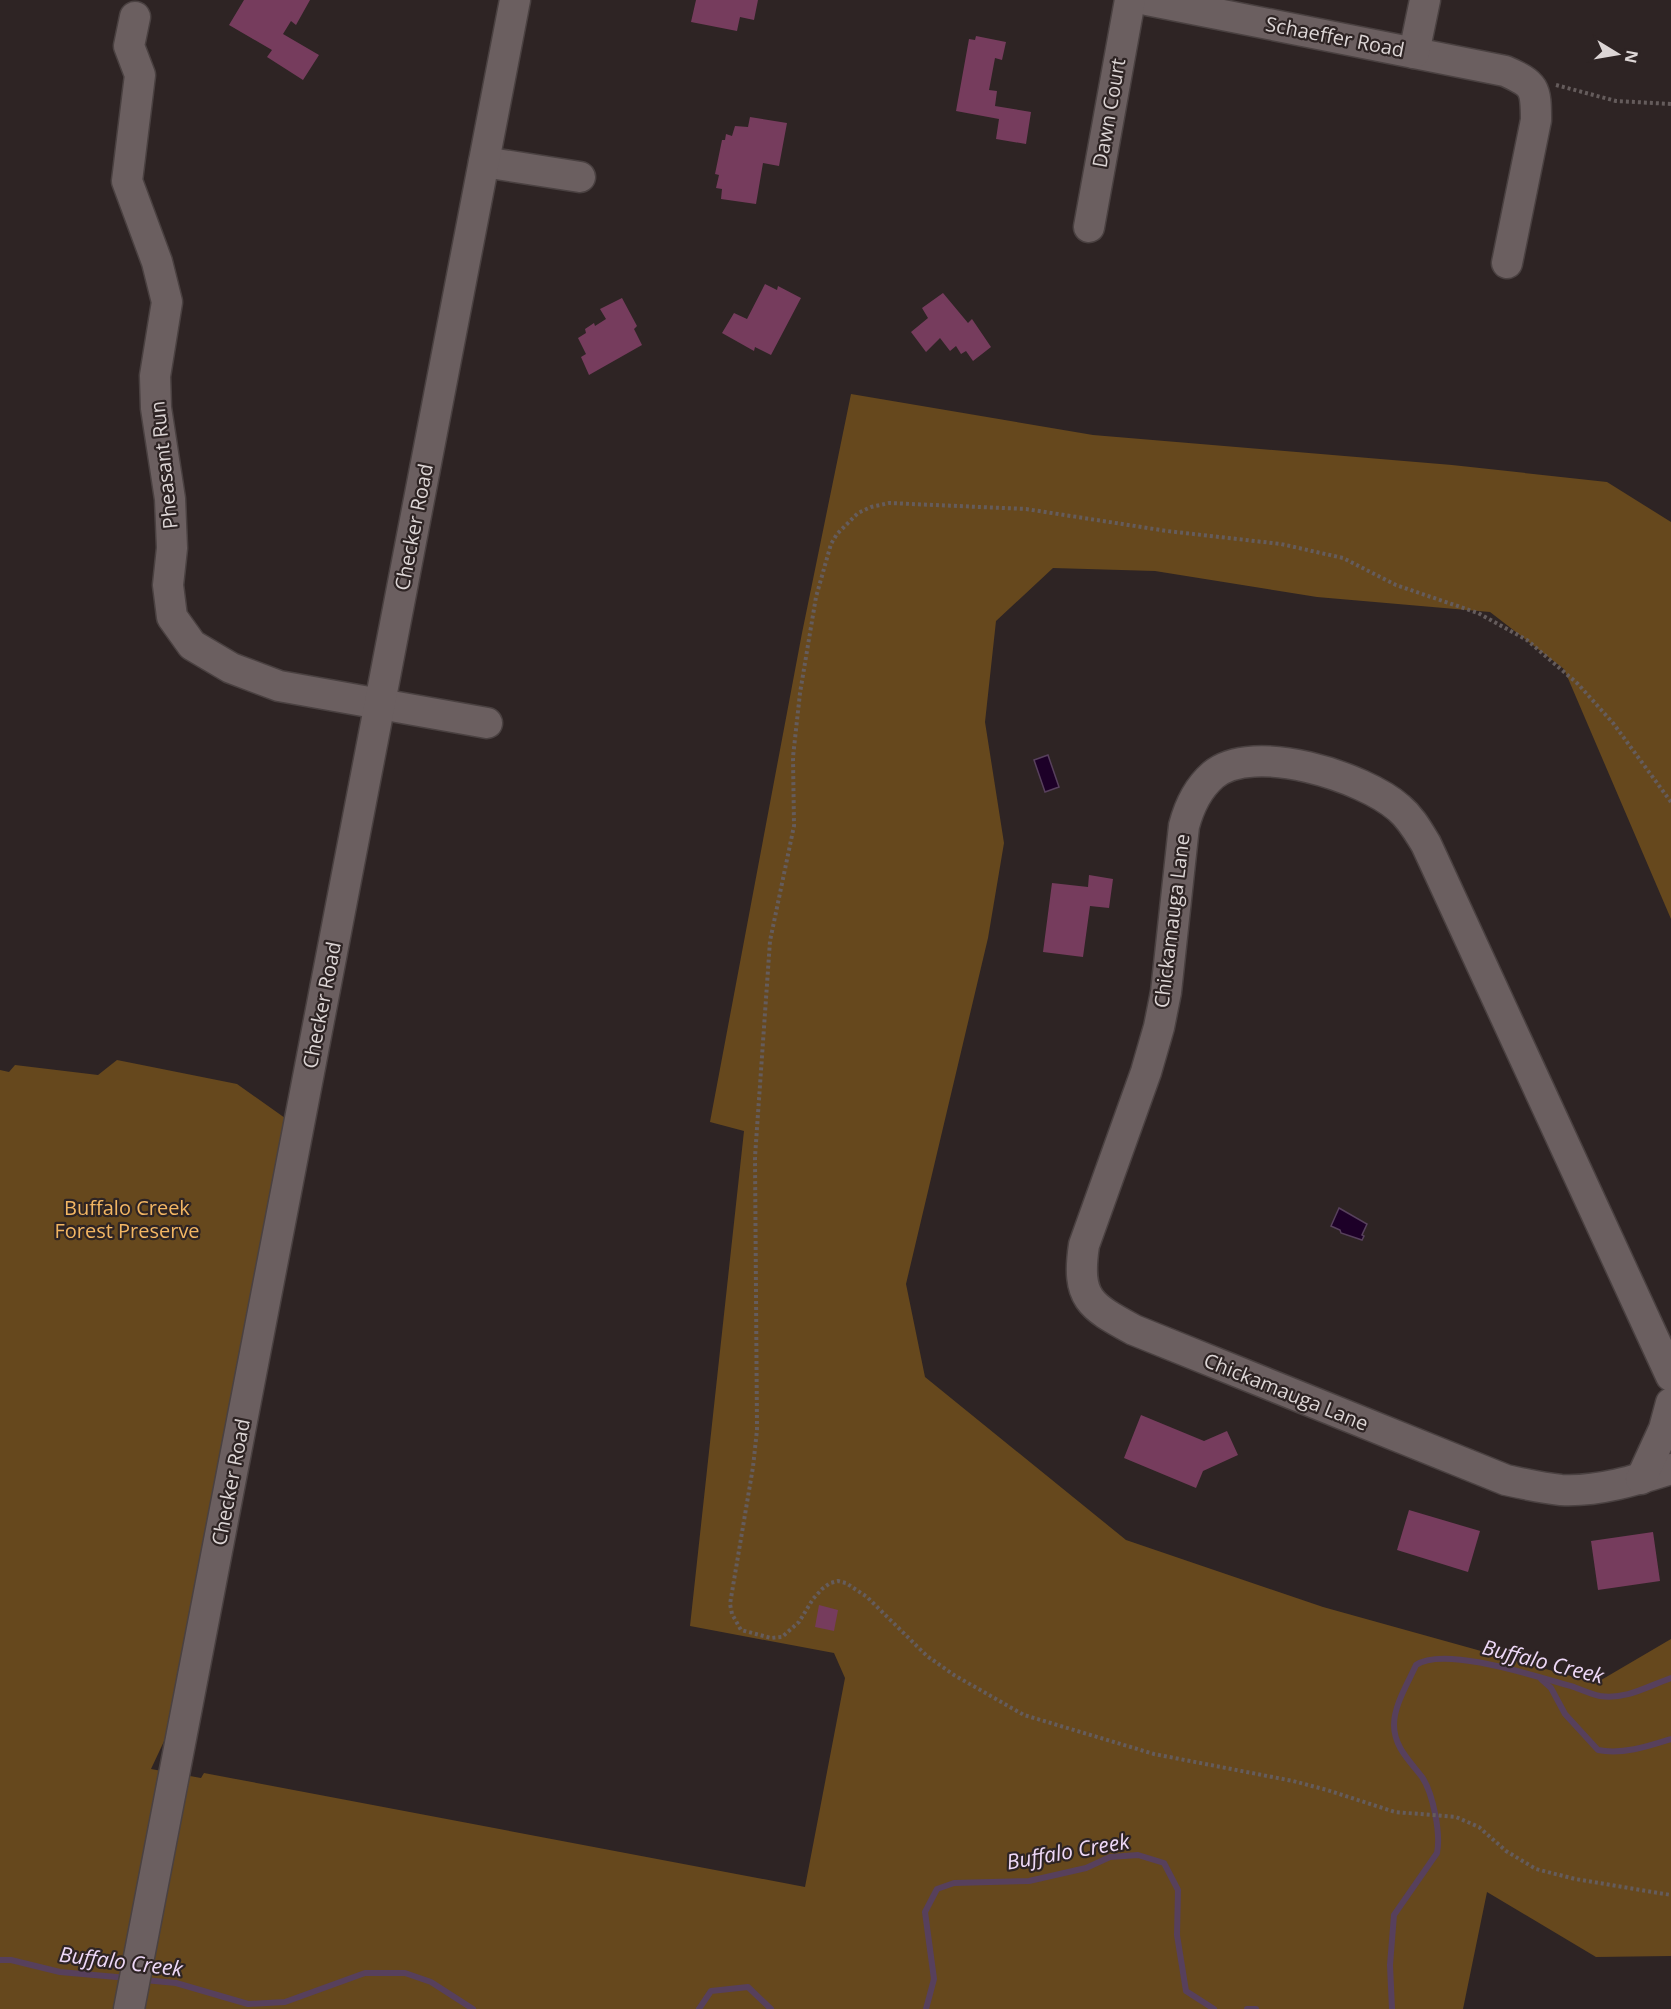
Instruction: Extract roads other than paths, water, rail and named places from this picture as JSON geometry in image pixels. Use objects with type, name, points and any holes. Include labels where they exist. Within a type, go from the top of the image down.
[{"type":"street","name":"Checker Road","points":[[129,2009],[515,0]]},
{"type":"street","name":"Dawn Court","points":[[1089,226],[1130,0]]},
{"type":"street","name":"Schaeffer Road","points":[[1147,0],[1505,71],[1523,79],[1531,86],[1536,99],[1536,120],[1507,263]]},
{"type":"street","points":[[1414,53],[1425,0]]},
{"type":"street","name":"Pheasant Run","points":[[135,17],[129,46],[140,75],[127,181],[157,262],[167,302],[155,375],[156,408],[171,499],[172,548],[168,585],[172,617],[192,645],[231,668],[279,686],[487,723]]},
{"type":"street","points":[[484,162],[580,177]]},
{"type":"street","name":"Chickamauga Lane","points":[[1671,1376],[1431,855],[1411,820],[1398,806],[1357,781],[1294,764],[1273,761],[1251,762],[1232,765],[1214,774],[1190,806],[1184,826],[1165,998],[1146,1072],[1084,1245],[1081,1266],[1083,1282],[1089,1299],[1099,1311],[1134,1330],[1506,1480],[1563,1490],[1594,1488],[1641,1479],[1671,1469]]},
{"type":"street","points":[[1641,1479],[1664,1429],[1671,1403]]},
{"type":"waterway","name":"Buffalo Creek","points":[[1392,2009],[1390,1965],[1394,1915],[1437,1853],[1438,1845],[1437,1825],[1430,1793],[1422,1777],[1400,1747],[1394,1725],[1396,1710],[1416,1665],[1429,1660],[1470,1661],[1517,1671],[1610,1697],[1637,1692],[1671,1678]]},
{"type":"waterway","points":[[1541,1679],[1551,1688],[1565,1714],[1598,1750],[1626,1751],[1671,1739]]},
{"type":"waterway","name":"Buffalo Creek","points":[[926,2009],[934,1979],[925,1912],[937,1889],[954,1883],[1029,1881],[1086,1868],[1110,1857],[1138,1855],[1164,1863],[1178,1890],[1177,1935],[1186,1991],[1214,2009]]},
{"type":"waterway","name":"Buffalo Creek","points":[[0,1960],[11,1960],[60,1972],[128,1978]]},
{"type":"waterway","name":"Buffalo Creek","points":[[144,1980],[176,1983],[248,2004],[285,2002],[365,1973],[405,1973],[431,1982],[473,2009]]},
{"type":"waterway","name":"Buffalo Creek","points":[[699,2009],[711,1991],[748,1987],[771,2009]]},
{"type":"waterway","name":"Buffalo Creek","points":[[1247,2009],[1256,2009]]},
{"type":"park label","name":"Buffalo Creek Forest Preserve","points":[[127,1220]]}]
